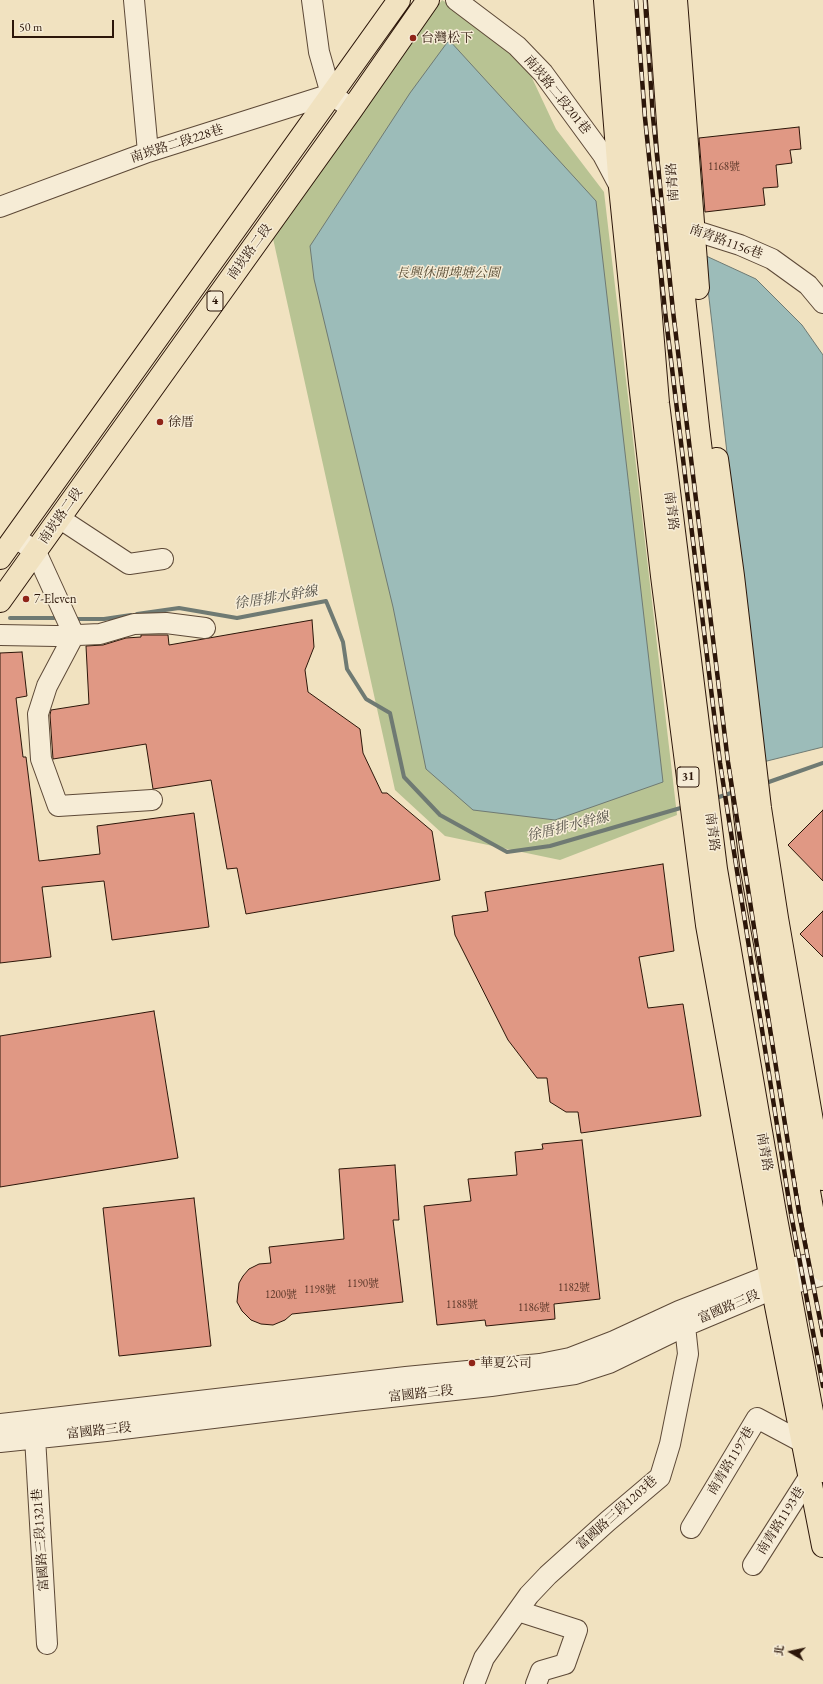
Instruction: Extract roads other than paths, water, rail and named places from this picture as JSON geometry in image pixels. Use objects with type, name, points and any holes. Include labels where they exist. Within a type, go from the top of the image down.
[{"type":"main road","name":"南崁路二段","points":[[0,558],[399,0]]},
{"type":"main road","name":"南崁路二段","points":[[0,601],[352,109],[428,0]]},
{"type":"main road","name":"31","points":[[605,0],[620,187],[640,383],[707,925],[746,1146],[779,1279],[802,1442],[816,1474],[823,1546]]},
{"type":"main road","name":"南青路","points":[[624,0],[658,403],[716,869],[775,1213],[779,1279],[816,1474]]},
{"type":"main road","name":"南青路","points":[[659,0],[685,228],[705,483],[751,865],[823,1267]]},
{"type":"main road","points":[[676,0],[685,228],[727,529],[760,808],[823,1182]]},
{"type":"main road","name":"南青路","points":[[656,521],[663,449]]},
{"type":"main road","name":"南青路","points":[[705,483],[727,529]]},
{"type":"main road","name":"南青路","points":[[763,933],[769,862]]},
{"type":"main road","name":"南青路","points":[[746,1146],[775,1213]]},
{"type":"street","points":[[134,0],[148,152]]},
{"type":"street","points":[[312,0],[319,52],[331,94],[352,109]]},
{"type":"street","name":"南崁路二段201巷","points":[[456,0],[517,46],[543,73],[603,154],[620,187],[642,203]]},
{"type":"street","name":"南崁路二段228巷","points":[[0,207],[148,152],[331,94]]},
{"type":"street","name":"南青路1156巷","points":[[642,203],[685,228],[740,245],[772,260],[808,286],[823,303]]},
{"type":"street","points":[[59,518],[129,564],[163,559]]},
{"type":"street","points":[[15,537],[36,552],[74,635]]},
{"type":"street","points":[[0,635],[100,634],[134,624],[166,623],[205,628]]},
{"type":"street","points":[[74,635],[47,686],[38,714],[41,759],[58,806],[152,800]]},
{"type":"street","name":"富國路三段","points":[[0,1442],[35,1437],[105,1422],[408,1386],[491,1386],[575,1374],[609,1363],[682,1318],[779,1279],[823,1267]]},
{"type":"street","name":"富國路三段1203巷","points":[[474,1684],[484,1658],[529,1595],[548,1575],[602,1526],[660,1477],[670,1444],[688,1354],[682,1318]]},
{"type":"street","name":"南青路1197巷","points":[[691,1528],[757,1418],[802,1442]]},
{"type":"street","name":"富國路三段","points":[[0,1424],[105,1422]]},
{"type":"street","name":"富國路三段1321巷","points":[[35,1437],[47,1644]]},
{"type":"street","name":"南青路1193巷","points":[[753,1565],[816,1474]]},
{"type":"street","points":[[518,1611],[577,1630],[565,1664],[541,1671],[536,1684]]},
{"type":"water","name":"長興休閒埤塘公園","points":[[449,40],[596,201],[663,782],[555,820],[473,810],[426,769],[393,607],[314,279],[310,246],[410,93]]},
{"type":"water","points":[[704,255],[756,279],[802,325],[823,355],[823,747],[763,762]]},
{"type":"waterway","name":"徐厝排水幹線","points":[[137,614],[179,608],[237,618],[326,601],[343,642],[347,669],[366,699],[390,713],[404,777],[440,815],[507,852],[550,846],[684,807]]},
{"type":"waterway","name":"徐厝排水幹線","points":[[78,619],[104,619],[131,615]]},
{"type":"waterway","name":"徐厝排水幹線","points":[[10,618],[54,618]]},
{"type":"waterway","name":"徐厝排水幹線","points":[[766,783],[823,763]]},
{"type":"waterway","name":"徐厝排水幹線","points":[[716,798],[734,792]]},
{"type":"railway","points":[[636,0],[645,118],[665,311],[720,763],[791,1214],[823,1386]]},
{"type":"railway","points":[[645,0],[653,117],[673,311],[728,762],[799,1213],[823,1335]]},
{"type":"place","name":"台灣松下","points":[[413,38]]},
{"type":"place","name":"徐厝","points":[[160,422]]},
{"type":"place","name":"7-Eleven","points":[[26,599]]},
{"type":"place","name":"華夏公司","points":[[472,1363]]}]
